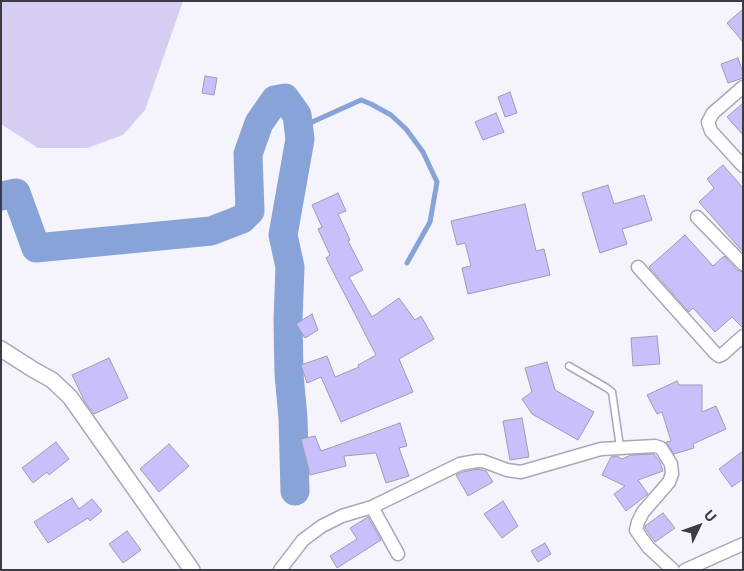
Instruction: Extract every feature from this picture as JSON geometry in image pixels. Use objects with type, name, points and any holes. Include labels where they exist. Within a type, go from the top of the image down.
[{"type":"street","points":[[743,87],[713,113],[708,122],[711,131],[743,166]]},
{"type":"street","points":[[697,217],[743,264]]},
{"type":"street","points":[[638,267],[719,356],[743,336]]},
{"type":"street","points":[[1,349],[26,366],[52,380],[70,397],[192,570]]},
{"type":"street","points":[[280,570],[303,540],[311,534],[342,516],[372,507],[460,464],[483,461],[507,470],[521,472],[602,448],[655,446],[661,448],[671,464],[672,474],[669,482],[643,512],[636,530],[648,547],[673,570]]},
{"type":"street","points":[[372,507],[398,554]]},
{"type":"street","points":[[685,570],[743,544]]},
{"type":"lane","points":[[569,366],[612,392],[620,447]]},
{"type":"shaded area","points":[[1,1],[183,1],[145,110],[123,135],[87,148],[38,148],[1,124]]},
{"type":"building","points":[[743,9],[743,42],[727,23]]},
{"type":"building","points":[[738,58],[743,78],[728,83],[721,64]]},
{"type":"building","points":[[205,76],[217,78],[214,95],[202,93]]},
{"type":"building","points":[[510,92],[517,113],[505,117],[498,97]]},
{"type":"building","points":[[743,103],[743,135],[727,117]]},
{"type":"building","points":[[496,113],[504,132],[483,140],[475,122]]},
{"type":"building","points":[[723,165],[743,188],[743,252],[699,202],[714,188],[707,179]]},
{"type":"building","points":[[608,185],[614,204],[644,195],[652,220],[622,229],[627,244],[600,253],[582,193]]},
{"type":"building","points":[[338,193],[346,211],[338,214],[350,240],[348,241],[363,270],[349,277],[372,317],[399,298],[415,320],[421,316],[434,339],[399,359],[413,392],[341,422],[321,377],[307,383],[301,365],[327,356],[335,377],[359,367],[358,365],[376,355],[326,258],[330,255],[318,229],[322,227],[312,205]]},
{"type":"building","points":[[525,204],[536,251],[544,249],[550,275],[468,294],[462,268],[471,266],[465,243],[457,245],[451,221]]},
{"type":"building","points":[[685,235],[713,266],[724,256],[737,270],[743,272],[743,328],[732,317],[715,332],[693,308],[689,312],[649,267]]},
{"type":"building","points":[[312,314],[318,330],[305,338],[296,324]]},
{"type":"building","points":[[657,336],[660,364],[633,366],[631,338]]},
{"type":"building","points":[[109,358],[128,398],[94,414],[85,402],[72,375]]},
{"type":"building","points":[[547,362],[555,390],[594,412],[578,440],[532,414],[522,399],[532,392],[525,368]]},
{"type":"building","points":[[677,381],[679,385],[702,385],[702,412],[716,406],[726,429],[693,444],[694,448],[674,454],[666,442],[671,441],[662,412],[657,414],[647,395]]},
{"type":"building","points":[[522,418],[529,457],[510,460],[503,421]]},
{"type":"building","points":[[400,423],[407,446],[399,448],[409,476],[386,483],[376,453],[344,456],[346,466],[310,475],[301,439],[315,436],[321,451]]},
{"type":"building","points":[[56,442],[69,459],[49,475],[47,472],[33,483],[22,468]]},
{"type":"building","points":[[169,444],[189,466],[159,492],[140,469]]},
{"type":"building","points":[[743,451],[743,479],[732,487],[719,469]]},
{"type":"building","points":[[654,454],[660,462],[663,471],[638,480],[648,494],[626,511],[614,494],[625,486],[602,475],[611,457],[617,456],[622,459],[631,455]]},
{"type":"building","points":[[478,469],[486,471],[493,482],[468,496],[456,475]]},
{"type":"building","points":[[72,498],[79,509],[92,499],[102,511],[90,521],[88,518],[48,543],[34,522]]},
{"type":"building","points":[[503,501],[518,526],[502,538],[484,514]]},
{"type":"building","points":[[663,513],[675,528],[655,542],[645,526]]},
{"type":"building","points":[[368,517],[381,540],[337,568],[330,556],[357,539],[350,528]]},
{"type":"building","points":[[127,531],[141,550],[123,563],[109,544]]},
{"type":"building","points":[[545,543],[551,554],[538,562],[531,551]]},
{"type":"waterway","points":[[1,196],[16,193],[36,248],[211,231],[242,219],[250,211],[248,154],[259,123],[275,100],[285,98],[297,115],[300,139],[283,235],[290,267],[288,320],[289,374],[293,418],[295,491]]},
{"type":"waterway","points":[[297,115],[310,123],[361,100],[391,115],[406,129],[423,152],[437,182],[430,222],[407,263]]}]
